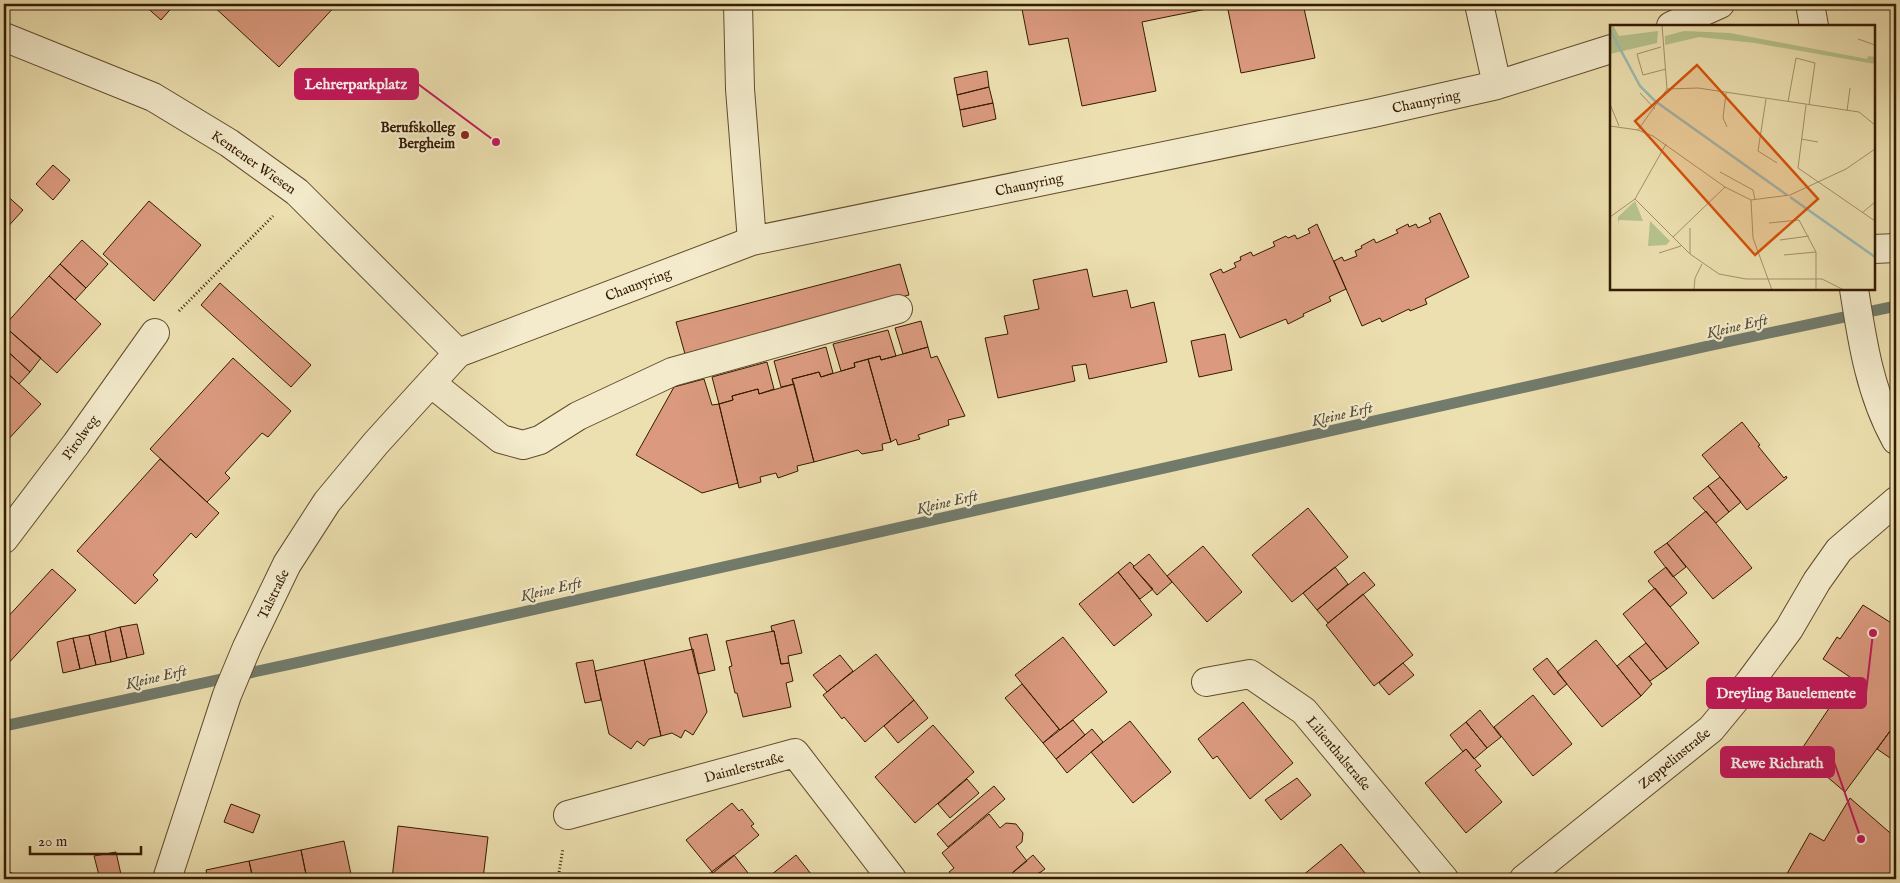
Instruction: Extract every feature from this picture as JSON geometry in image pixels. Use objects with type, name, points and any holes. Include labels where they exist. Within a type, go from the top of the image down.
[{"type":"street","points":[[738,4],[740,89],[752,241]]},
{"type":"street","points":[[1479,4],[1497,85]]},
{"type":"street","points":[[1674,25],[1720,4]]},
{"type":"street","points":[[1810,4],[1814,25]]},
{"type":"street","name":"Kentener Wiesen","points":[[4,37],[153,97],[229,143],[296,192],[458,354]]},
{"type":"street","name":"Chaunyring","points":[[458,354],[554,315],[752,241],[1373,113],[1497,85],[1610,49]]},
{"type":"street","points":[[1875,249],[1896,248]]},
{"type":"street","points":[[1854,290],[1868,367],[1888,426],[1896,440]]},
{"type":"street","points":[[431,383],[501,440],[523,445],[540,440],[578,416],[672,372],[898,309]]},
{"type":"street","name":"Pirolweg","points":[[4,539],[76,444],[155,333]]},
{"type":"street","name":"Talstraße","points":[[167,879],[227,695],[247,647],[287,564],[327,502],[376,443],[458,354]]},
{"type":"street","name":"Zeppelinstraße","points":[[1524,879],[1711,729],[1749,683],[1789,629],[1816,581],[1839,550],[1896,501]]},
{"type":"street","name":"Lilienthalstraße","points":[[1206,682],[1250,674],[1304,711],[1444,879]]},
{"type":"street","name":"Daimlerstraße","points":[[568,815],[795,753],[892,879]]},
{"type":"path","points":[[155,333],[214,277],[296,192]]},
{"type":"building","points":[[143,4],[175,4],[161,20]]},
{"type":"building","points":[[211,4],[337,4],[279,67]]},
{"type":"building","points":[[1021,4],[1303,4],[1315,58],[1241,73],[1227,5],[1171,16],[1142,22],[1156,91],[1082,106],[1068,38],[1029,45]]},
{"type":"building","points":[[987,71],[989,87],[957,95],[954,78]]},
{"type":"building","points":[[989,87],[993,103],[960,110],[957,95]]},
{"type":"building","points":[[993,103],[996,119],[963,127],[960,110]]},
{"type":"building","points":[[53,165],[70,180],[53,200],[36,184]]},
{"type":"building","points":[[4,193],[23,210],[4,231]]},
{"type":"building","points":[[149,201],[201,245],[154,301],[103,254]]},
{"type":"building","points":[[1440,213],[1469,277],[1425,299],[1427,304],[1410,311],[1409,309],[1382,322],[1380,318],[1362,326],[1334,261],[1342,257],[1344,261],[1357,256],[1355,251],[1374,239],[1376,243],[1398,233],[1396,230],[1408,224],[1409,227],[1416,224],[1418,228],[1431,222],[1429,218]]},
{"type":"building","points":[[1317,224],[1346,289],[1329,297],[1331,301],[1303,314],[1304,316],[1288,324],[1286,319],[1240,338],[1210,274],[1221,269],[1223,273],[1236,267],[1234,263],[1241,260],[1240,257],[1251,252],[1253,256],[1275,246],[1273,242],[1286,236],[1288,238],[1295,235],[1297,239],[1310,233],[1308,229]]},
{"type":"building","points":[[82,240],[108,264],[86,288],[60,264]]},
{"type":"building","points":[[60,264],[86,288],[75,300],[49,276]]},
{"type":"building","points":[[900,264],[909,295],[685,354],[676,322]]},
{"type":"building","points":[[1087,269],[1093,297],[1127,290],[1131,308],[1154,302],[1167,362],[1089,379],[1086,364],[1072,366],[1075,381],[998,398],[985,338],[1008,334],[1004,316],[1039,309],[1033,280]]},
{"type":"building","points":[[49,276],[101,324],[57,373],[4,326]]},
{"type":"building","points":[[220,283],[311,365],[291,387],[201,305]]},
{"type":"building","points":[[921,321],[928,347],[903,354],[895,328]]},
{"type":"building","points":[[4,326],[41,358],[30,372],[4,348]]},
{"type":"building","points":[[888,330],[896,356],[881,360],[880,356],[854,363],[855,367],[841,371],[833,344]]},
{"type":"building","points":[[1225,334],[1232,370],[1199,377],[1191,341]]},
{"type":"building","points":[[826,347],[833,373],[821,377],[819,372],[792,379],[794,384],[781,387],[774,361]]},
{"type":"building","points":[[928,347],[931,358],[937,356],[965,416],[948,420],[949,425],[918,435],[920,439],[898,445],[896,439],[891,442],[868,359],[880,356],[881,360]]},
{"type":"building","points":[[4,348],[30,372],[19,384],[4,370]]},
{"type":"building","points":[[233,358],[291,411],[268,437],[262,433],[225,473],[230,478],[207,502],[150,449]]},
{"type":"building","points":[[868,359],[891,442],[882,444],[883,450],[862,454],[858,450],[814,462],[792,379],[819,372],[821,377],[855,367],[854,363]]},
{"type":"building","points":[[767,362],[774,389],[759,394],[758,389],[732,396],[733,400],[719,404],[712,377]]},
{"type":"building","points":[[4,370],[41,404],[4,444]]},
{"type":"building","points":[[704,379],[712,405],[719,404],[738,483],[702,493],[636,455],[674,387]]},
{"type":"building","points":[[794,384],[814,462],[797,466],[798,471],[778,478],[776,473],[760,477],[761,482],[739,488],[719,404],[733,400],[732,396],[758,389],[759,394]]},
{"type":"building","points":[[1742,422],[1760,445],[1758,446],[1784,478],[1786,476],[1787,478],[1747,510],[1702,455]]},
{"type":"building","points":[[160,459],[219,513],[196,538],[191,533],[153,575],[158,580],[135,604],[77,551]]},
{"type":"building","points":[[1720,477],[1741,502],[1729,512],[1708,486]]},
{"type":"building","points":[[1708,486],[1729,512],[1716,523],[1693,498]]},
{"type":"building","points":[[1308,508],[1348,557],[1292,602],[1252,555]]},
{"type":"building","points":[[1706,511],[1752,568],[1713,599],[1667,543]]},
{"type":"building","points":[[1667,543],[1686,567],[1673,577],[1654,552]]},
{"type":"building","points":[[1203,546],[1242,592],[1207,622],[1167,576]]},
{"type":"building","points":[[1149,554],[1172,582],[1157,595],[1133,567]]},
{"type":"building","points":[[1130,562],[1153,589],[1140,599],[1118,572]]},
{"type":"building","points":[[1335,567],[1348,584],[1317,610],[1303,593]]},
{"type":"building","points":[[1666,567],[1687,593],[1670,607],[1648,581]]},
{"type":"building","points":[[52,569],[76,590],[4,668],[4,621]]},
{"type":"building","points":[[1118,572],[1152,615],[1114,646],[1079,604]]},
{"type":"building","points":[[1364,572],[1375,585],[1328,623],[1317,610]]},
{"type":"building","points":[[1655,588],[1699,643],[1667,669],[1623,614]]},
{"type":"building","points":[[1363,594],[1413,655],[1374,686],[1326,625]]},
{"type":"building","points":[[1863,605],[1896,626],[1896,723],[1845,792],[1799,753],[1850,677],[1823,659],[1837,637],[1840,639]]},
{"type":"building","points":[[794,620],[802,653],[788,656],[789,663],[781,664],[774,631],[772,631],[771,626]]},
{"type":"building","points":[[137,624],[144,654],[127,658],[120,627]]},
{"type":"building","points":[[120,627],[127,658],[111,662],[105,631]]},
{"type":"building","points":[[105,631],[111,662],[96,665],[89,635]]},
{"type":"building","points":[[774,631],[781,664],[789,663],[793,681],[786,683],[791,707],[743,717],[729,667],[732,666],[726,641]]},
{"type":"building","points":[[707,634],[715,670],[698,674],[689,638]]},
{"type":"building","points":[[89,635],[96,665],[80,669],[73,638]]},
{"type":"building","points":[[1063,637],[1107,692],[1060,730],[1015,675]]},
{"type":"building","points":[[73,638],[80,669],[63,673],[57,642]]},
{"type":"building","points":[[1596,640],[1641,696],[1602,727],[1557,672]]},
{"type":"building","points":[[1646,643],[1667,669],[1650,681],[1629,656]]},
{"type":"building","points":[[693,649],[707,712],[693,735],[685,730],[681,738],[672,733],[661,736],[644,660]]},
{"type":"building","points":[[876,654],[914,700],[865,742],[844,717],[842,719],[823,695]]},
{"type":"building","points":[[840,655],[853,671],[827,692],[813,675]]},
{"type":"building","points":[[1629,656],[1652,684],[1641,696],[1617,666]]},
{"type":"building","points":[[1547,658],[1567,684],[1554,695],[1533,669]]},
{"type":"building","points":[[593,660],[601,700],[585,703],[576,663]]},
{"type":"building","points":[[644,660],[661,736],[649,739],[644,746],[637,741],[631,749],[609,734],[595,671]]},
{"type":"building","points":[[1403,663],[1414,675],[1389,695],[1379,683]]},
{"type":"building","points":[[1022,684],[1059,729],[1043,743],[1005,698]]},
{"type":"building","points":[[1533,695],[1572,744],[1533,776],[1494,727]]},
{"type":"building","points":[[914,700],[928,718],[898,743],[884,726]]},
{"type":"building","points":[[1243,702],[1293,763],[1250,799],[1217,756],[1213,759],[1198,739]]},
{"type":"building","points":[[1480,710],[1501,737],[1487,748],[1466,722]]},
{"type":"building","points":[[1073,720],[1085,735],[1056,759],[1043,743]]},
{"type":"building","points":[[1130,721],[1171,772],[1133,803],[1091,752]]},
{"type":"building","points":[[1466,722],[1487,748],[1474,759],[1466,749],[1463,752],[1450,735]]},
{"type":"building","points":[[1896,723],[1896,762],[1877,749]]},
{"type":"building","points":[[933,725],[974,772],[915,823],[875,777]]},
{"type":"building","points":[[1092,729],[1103,742],[1067,773],[1056,759]]},
{"type":"building","points":[[1466,749],[1481,766],[1475,770],[1502,802],[1466,833],[1425,783]]},
{"type":"building","points":[[1297,778],[1311,795],[1281,820],[1265,800]]},
{"type":"building","points":[[967,779],[979,793],[950,818],[938,804]]},
{"type":"building","points":[[994,786],[1005,799],[948,847],[937,834]]},
{"type":"building","points":[[1850,798],[1896,838],[1896,879],[1784,879],[1810,833],[1824,841]]},
{"type":"building","points":[[732,803],[739,811],[742,809],[754,824],[751,826],[759,835],[713,873],[686,840]]},
{"type":"building","points":[[231,804],[260,815],[253,833],[224,822]]},
{"type":"building","points":[[989,814],[1000,828],[1006,823],[1016,824],[1023,833],[1022,842],[1016,847],[1027,861],[1005,879],[955,879],[949,872],[954,868],[942,853]]},
{"type":"building","points":[[398,826],[488,837],[483,879],[392,879]]},
{"type":"building","points":[[344,841],[352,879],[307,879],[301,850]]},
{"type":"building","points":[[1341,844],[1370,879],[1305,879],[1302,876]]},
{"type":"building","points":[[301,850],[307,879],[253,879],[249,861]]},
{"type":"building","points":[[116,852],[122,879],[100,879],[94,856]]},
{"type":"building","points":[[734,855],[748,873],[740,879],[702,879]]},
{"type":"building","points":[[796,855],[815,879],[766,879]]},
{"type":"building","points":[[1033,855],[1045,869],[1031,879],[1005,879]]},
{"type":"building","points":[[249,861],[253,879],[208,879],[206,870]]},
{"type":"building","points":[[4,870],[14,874],[12,879],[4,879]]},
{"type":"building","points":[[1040,872],[1046,879],[1031,879]]},
{"type":"building","points":[[748,873],[753,879],[740,879]]},
{"type":"building","points":[[47,874],[48,879],[30,878]]},
{"type":"waterway","name":"Kleine Erft","points":[[4,726],[300,662],[1708,346],[1896,306]]},
{"type":"place","name":"Berufskolleg Bergheim","points":[[465,135]]},
{"type":"place","name":"Lehrerparkplatz","points":[[496,142]]},
{"type":"place","name":"Dreyling Bauelemente","points":[[1873,633]]},
{"type":"place","name":"Rewe Richrath","points":[[1861,839]]}]
